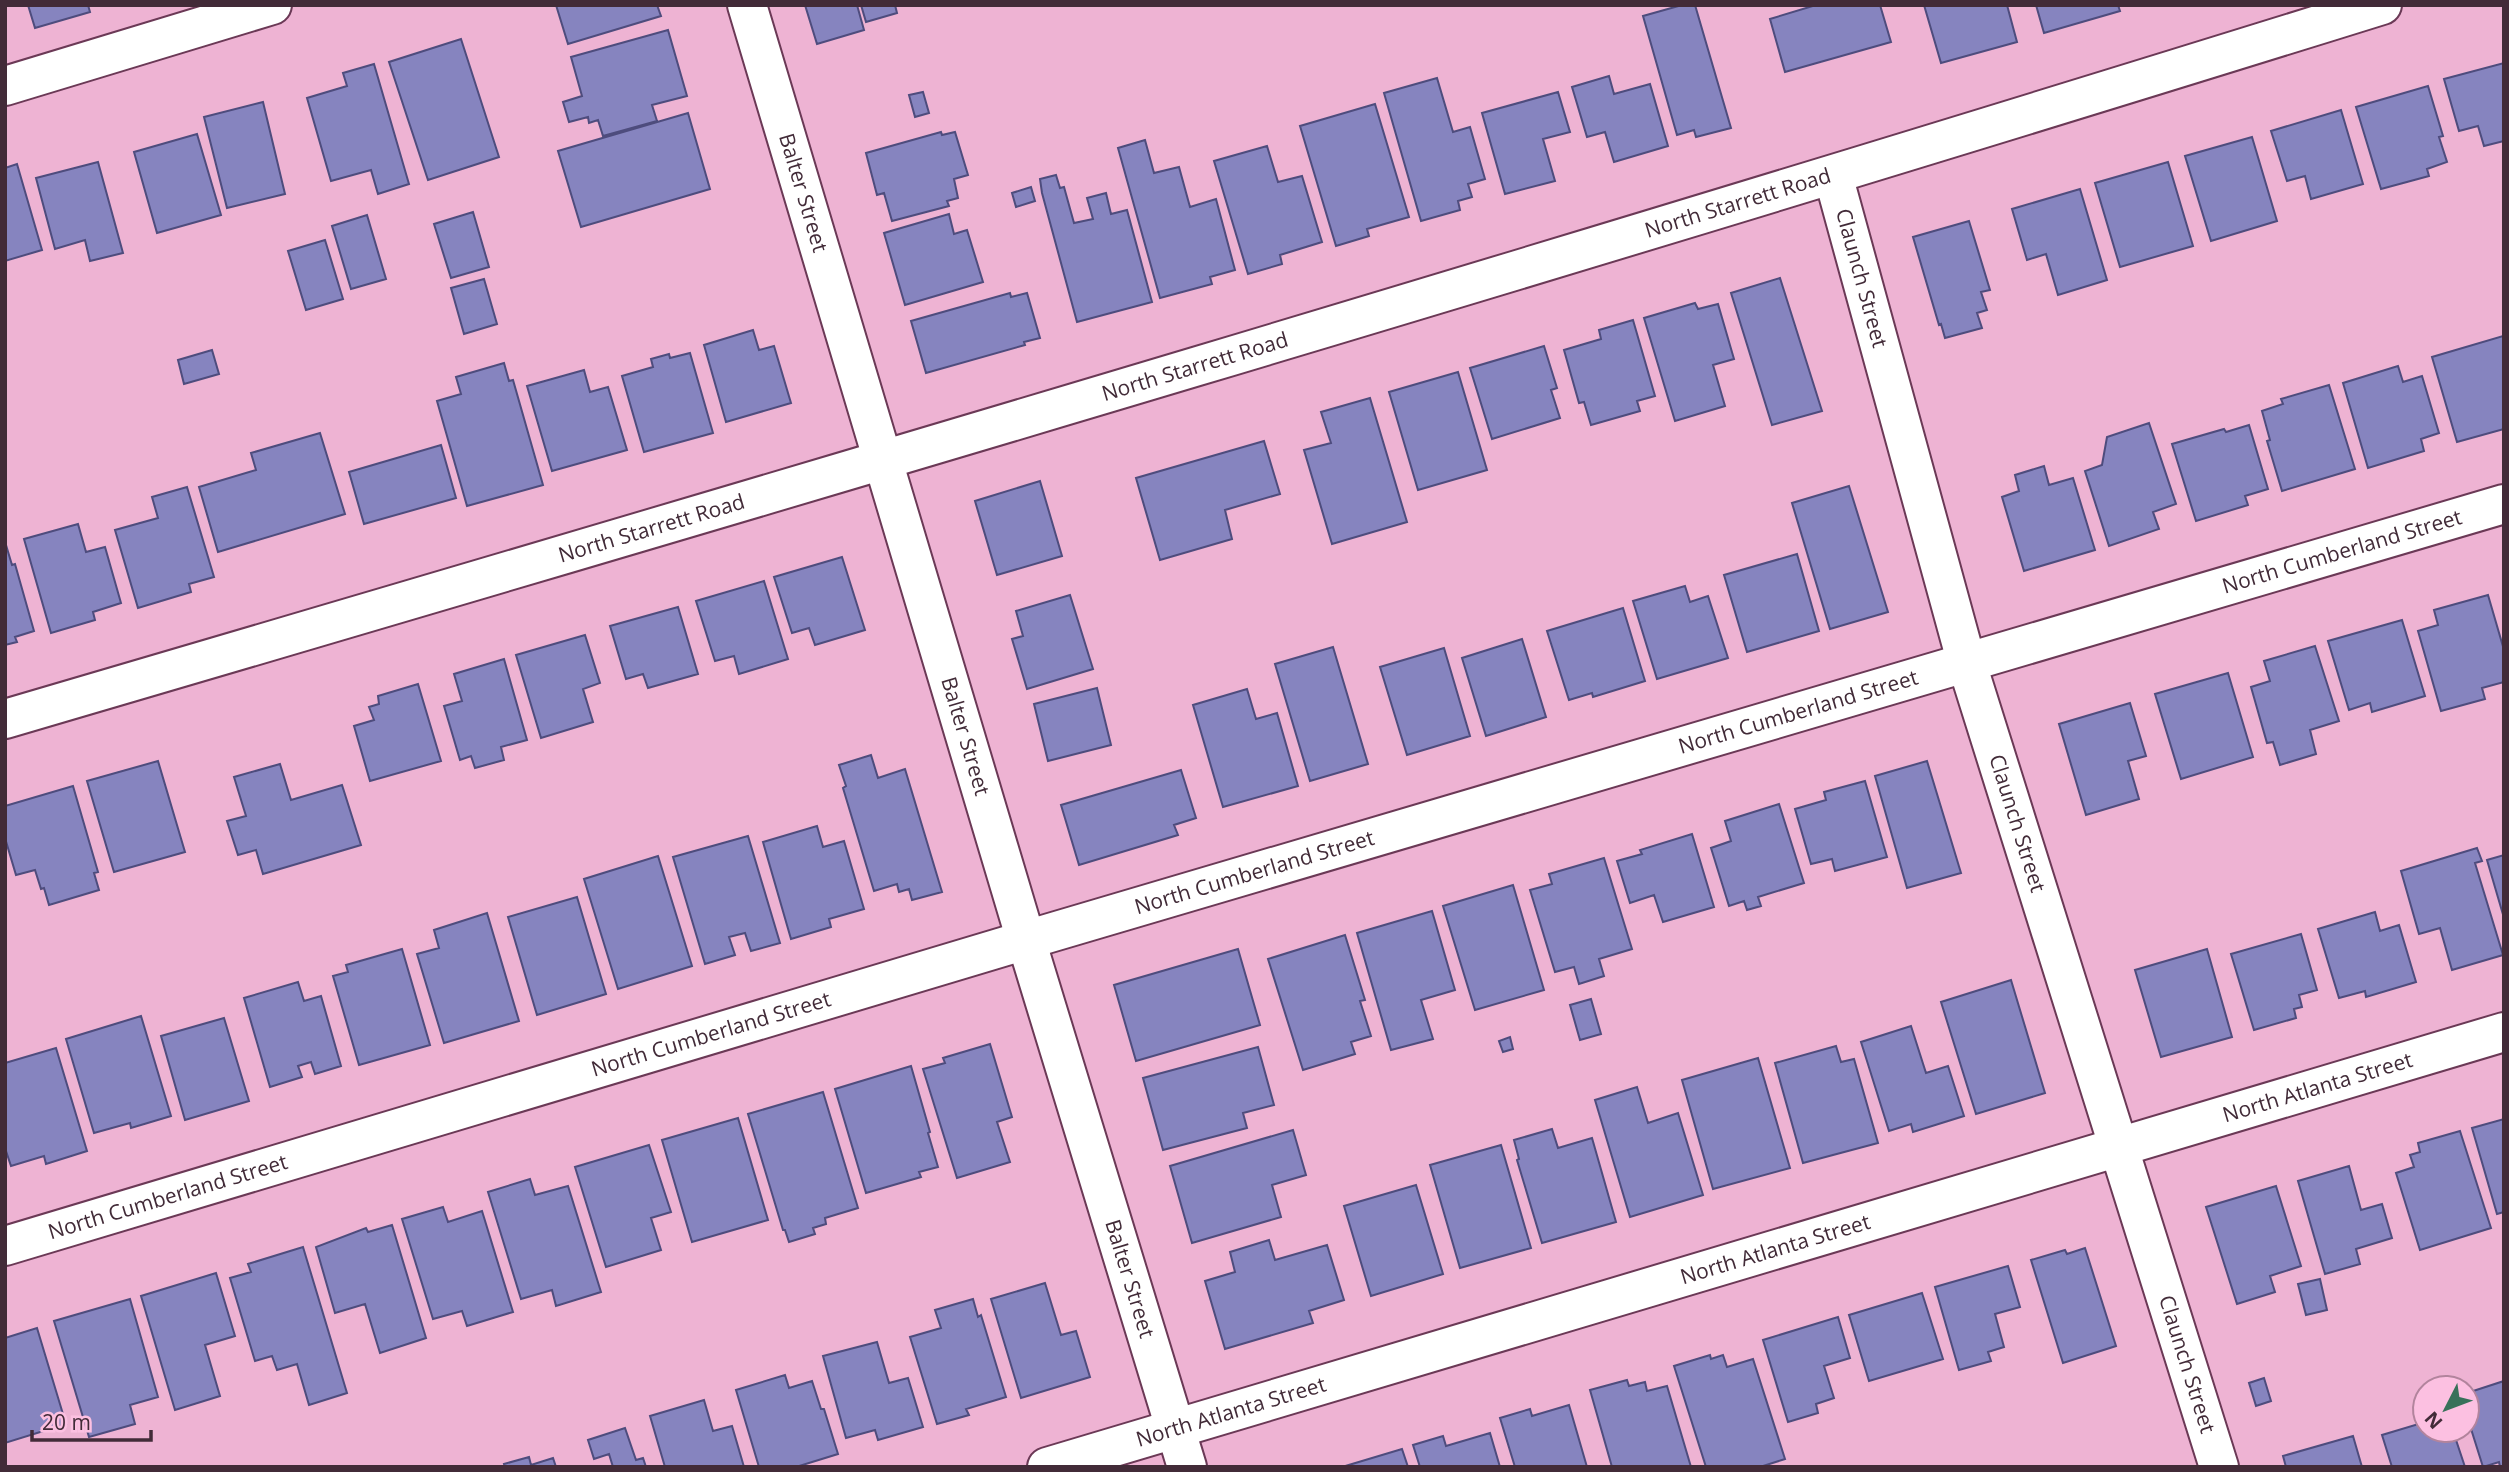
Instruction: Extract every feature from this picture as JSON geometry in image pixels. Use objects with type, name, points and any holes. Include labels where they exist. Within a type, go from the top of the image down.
[{"type":"street","points":[[5,86],[272,5]]},
{"type":"street","name":"Balter Street","points":[[747,5],[1026,940],[1187,1467]]},
{"type":"street","name":"North Starrett Road","points":[[5,719],[885,461],[1833,175],[2382,5]]},
{"type":"street","name":"Claunch Street","points":[[1833,175],[1966,664],[2219,1467]]},
{"type":"street","name":"North Cumberland Street","points":[[5,1246],[1026,940],[2504,505]]},
{"type":"street","name":"North Atlanta Street","points":[[1047,1467],[2504,1031]]},
{"type":"building","points":[[28,5],[88,5],[90,12],[35,28]]},
{"type":"building","points":[[556,5],[657,5],[661,16],[568,44]]},
{"type":"building","points":[[805,5],[857,5],[864,30],[817,44]]},
{"type":"building","points":[[861,5],[895,5],[897,13],[866,22]]},
{"type":"building","points":[[1682,5],[1695,5],[1731,128],[1696,137],[1694,130],[1677,135],[1643,16]]},
{"type":"building","points":[[1816,5],[1880,5],[1891,42],[1785,72],[1770,19]]},
{"type":"building","points":[[1924,5],[2007,5],[2017,42],[1941,63]]},
{"type":"building","points":[[2036,5],[2118,5],[2120,11],[2044,33]]},
{"type":"building","points":[[668,30],[687,96],[652,105],[657,121],[603,136],[598,120],[589,123],[588,117],[569,122],[563,102],[582,96],[571,57]]},
{"type":"building","points":[[461,39],[499,157],[428,180],[389,62]]},
{"type":"building","points":[[2504,63],[2504,141],[2484,146],[2478,126],[2459,131],[2444,79]]},
{"type":"building","points":[[374,64],[409,184],[378,194],[371,170],[331,181],[307,98],[347,86],[343,73]]},
{"type":"building","points":[[1609,76],[1614,94],[1650,84],[1668,146],[1614,162],[1605,132],[1587,137],[1572,87]]},
{"type":"building","points":[[1437,78],[1453,132],[1470,127],[1485,179],[1468,184],[1472,197],[1458,201],[1460,210],[1421,221],[1384,93]]},
{"type":"building","points":[[2428,86],[2443,136],[2439,137],[2447,162],[2427,169],[2429,176],[2381,189],[2356,107]]},
{"type":"building","points":[[923,92],[929,113],[915,117],[909,95]]},
{"type":"building","points":[[1558,92],[1570,132],[1543,139],[1555,181],[1505,194],[1482,113]]},
{"type":"building","points":[[263,102],[285,194],[227,208],[204,117]]},
{"type":"building","points":[[1375,104],[1409,217],[1367,229],[1369,236],[1336,246],[1300,126]]},
{"type":"building","points":[[2341,110],[2363,184],[2311,199],[2305,176],[2287,181],[2271,131]]},
{"type":"building","points":[[688,113],[710,189],[581,227],[558,151]]},
{"type":"building","points":[[941,132],[942,135],[955,132],[968,175],[954,179],[958,198],[947,201],[949,206],[892,221],[884,193],[877,195],[866,153]]},
{"type":"building","points":[[197,134],[221,215],[157,233],[134,152]]},
{"type":"building","points":[[2252,137],[2277,221],[2211,241],[2185,156]]},
{"type":"building","points":[[1145,140],[1154,173],[1179,167],[1190,207],[1216,199],[1235,270],[1210,277],[1212,284],[1160,298],[1118,148]]},
{"type":"building","points":[[1267,146],[1278,182],[1302,176],[1322,242],[1280,255],[1282,264],[1248,274],[1214,161]]},
{"type":"building","points":[[98,162],[123,253],[90,261],[85,240],[55,249],[36,178]]},
{"type":"building","points":[[2168,162],[2193,246],[2120,267],[2095,183]]},
{"type":"building","points":[[17,164],[42,250],[5,261],[5,168]]},
{"type":"building","points":[[1056,175],[1060,188],[1064,187],[1074,223],[1093,219],[1087,198],[1106,193],[1111,214],[1127,210],[1152,302],[1077,322],[1040,179]]},
{"type":"building","points":[[1031,187],[1035,201],[1016,207],[1012,193]]},
{"type":"building","points":[[2080,189],[2107,280],[2058,295],[2046,254],[2027,260],[2012,209]]},
{"type":"building","points":[[473,212],[489,267],[451,278],[434,224]]},
{"type":"building","points":[[949,214],[954,234],[967,230],[983,282],[905,305],[884,233]]},
{"type":"building","points":[[367,215],[386,279],[351,289],[332,226]]},
{"type":"building","points":[[1969,221],[1990,290],[1981,292],[1987,310],[1977,313],[1982,328],[1945,338],[1913,237]]},
{"type":"building","points":[[325,240],[343,299],[306,310],[288,251]]},
{"type":"building","points":[[1780,278],[1822,411],[1772,425],[1731,293]]},
{"type":"building","points":[[484,279],[497,324],[464,334],[451,288]]},
{"type":"building","points":[[1010,293],[1011,297],[1027,293],[1040,338],[1024,342],[1025,345],[926,373],[911,321]]},
{"type":"building","points":[[1695,303],[1698,309],[1718,304],[1734,359],[1713,365],[1725,406],[1675,421],[1644,318]]},
{"type":"building","points":[[1633,320],[1655,396],[1637,401],[1640,411],[1591,425],[1584,402],[1579,403],[1564,350],[1601,339],[1599,330]]},
{"type":"building","points":[[753,330],[759,350],[774,346],[791,403],[726,422],[704,345]]},
{"type":"building","points":[[2503,336],[2504,429],[2457,442],[2432,357]]},
{"type":"building","points":[[1544,346],[1557,388],[1551,390],[1560,418],[1492,439],[1470,368]]},
{"type":"building","points":[[212,350],[219,374],[184,384],[178,360]]},
{"type":"building","points":[[690,353],[713,433],[644,452],[622,376],[653,367],[651,359],[669,354],[670,358]]},
{"type":"building","points":[[504,363],[509,381],[513,380],[543,485],[467,506],[437,401],[461,394],[456,377]]},
{"type":"building","points":[[2398,366],[2403,382],[2422,376],[2439,433],[2421,439],[2424,451],[2368,468],[2343,383]]},
{"type":"building","points":[[584,370],[590,392],[608,387],[627,450],[552,471],[527,386]]},
{"type":"building","points":[[1458,372],[1487,470],[1418,490],[1389,392]]},
{"type":"building","points":[[2329,385],[2355,469],[2282,491],[2267,441],[2270,440],[2262,411],[2283,404],[2281,399]]},
{"type":"building","points":[[1370,398],[1407,522],[1332,544],[1304,450],[1331,443],[1321,412]]},
{"type":"building","points":[[2149,423],[2176,504],[2153,512],[2159,529],[2109,546],[2085,471],[2102,465],[2107,437]]},
{"type":"building","points":[[2249,425],[2268,489],[2245,496],[2248,505],[2196,521],[2172,444],[2224,429],[2226,432]]},
{"type":"building","points":[[320,433],[345,514],[218,552],[199,487],[256,470],[251,453]]},
{"type":"building","points":[[1264,441],[1280,494],[1225,510],[1232,539],[1160,560],[1136,478]]},
{"type":"building","points":[[441,445],[456,498],[364,524],[349,472]]},
{"type":"building","points":[[2044,466],[2049,485],[2073,478],[2095,550],[2024,571],[2002,497],[2019,491],[2015,475]]},
{"type":"building","points":[[1040,481],[1062,556],[997,575],[975,501]]},
{"type":"building","points":[[1849,486],[1888,612],[1830,629],[1792,503]]},
{"type":"building","points":[[187,487],[214,577],[189,584],[191,592],[138,608],[115,530],[158,518],[152,497]]},
{"type":"building","points":[[78,524],[86,552],[105,547],[121,603],[93,612],[95,620],[51,633],[24,539]]},
{"type":"building","points":[[6,545],[12,565],[15,564],[34,631],[15,637],[17,642],[5,645]]},
{"type":"building","points":[[1797,554],[1819,631],[1747,652],[1724,575]]},
{"type":"building","points":[[842,557],[865,630],[815,645],[809,628],[792,633],[774,577]]},
{"type":"building","points":[[764,581],[788,659],[739,674],[734,656],[715,661],[696,601]]},
{"type":"building","points":[[1685,586],[1690,602],[1708,596],[1728,658],[1657,679],[1633,601]]},
{"type":"building","points":[[1070,595],[1093,669],[1027,689],[1012,639],[1023,636],[1016,611]]},
{"type":"building","points":[[2488,595],[2504,650],[2504,682],[2482,688],[2485,699],[2441,711],[2418,631],[2438,625],[2434,610]]},
{"type":"building","points":[[678,607],[698,674],[648,688],[643,674],[626,679],[610,626]]},
{"type":"building","points":[[1623,608],[1645,681],[1593,697],[1592,693],[1569,700],[1547,631]]},
{"type":"building","points":[[2402,620],[2425,696],[2372,712],[2370,703],[2349,710],[2328,641]]},
{"type":"building","points":[[585,635],[600,683],[583,689],[593,722],[541,738],[516,655]]},
{"type":"building","points":[[1522,639],[1546,717],[1486,736],[1462,658]]},
{"type":"building","points":[[2315,646],[2339,721],[2310,730],[2316,754],[2280,765],[2273,742],[2267,743],[2251,687],[2270,681],[2264,661]]},
{"type":"building","points":[[1333,647],[1368,764],[1310,781],[1275,664]]},
{"type":"building","points":[[1444,648],[1470,736],[1407,755],[1380,667]]},
{"type":"building","points":[[504,659],[527,740],[501,747],[504,760],[475,768],[471,756],[460,760],[444,706],[462,701],[454,674]]},
{"type":"building","points":[[2228,673],[2253,757],[2181,779],[2155,694]]},
{"type":"building","points":[[418,684],[441,761],[370,781],[354,726],[374,720],[369,707],[379,704],[378,696]]},
{"type":"building","points":[[1097,688],[1111,745],[1048,761],[1034,704]]},
{"type":"building","points":[[1247,689],[1256,719],[1277,713],[1298,786],[1223,807],[1193,705]]},
{"type":"building","points":[[2130,703],[2146,756],[2128,761],[2139,799],[2086,815],[2059,724]]},
{"type":"building","points":[[871,755],[878,778],[905,769],[942,892],[912,900],[909,889],[899,892],[897,884],[874,891],[843,788],[846,786],[839,765]]},
{"type":"building","points":[[158,761],[185,852],[114,872],[87,781]]},
{"type":"building","points":[[1927,761],[1961,873],[1907,888],[1875,776]]},
{"type":"building","points":[[280,764],[291,800],[342,785],[361,845],[263,874],[256,850],[238,855],[227,821],[246,816],[234,777]]},
{"type":"building","points":[[1181,770],[1196,818],[1174,825],[1178,835],[1079,865],[1061,805]]},
{"type":"building","points":[[1865,781],[1887,857],[1835,871],[1832,859],[1811,864],[1795,809],[1826,800],[1824,792]]},
{"type":"building","points":[[73,786],[98,872],[94,873],[99,890],[49,905],[35,870],[16,875],[5,838],[5,806]]},
{"type":"building","points":[[1779,804],[1804,883],[1758,897],[1761,906],[1747,910],[1744,901],[1729,906],[1711,848],[1731,841],[1725,821]]},
{"type":"building","points":[[817,826],[823,847],[844,841],[864,909],[829,919],[831,927],[791,939],[763,842]]},
{"type":"building","points":[[1692,834],[1714,907],[1663,922],[1654,895],[1630,903],[1617,861],[1642,854],[1640,850]]},
{"type":"building","points":[[748,836],[780,943],[751,951],[745,933],[729,937],[735,955],[705,964],[673,857]]},
{"type":"building","points":[[2477,848],[2482,861],[2475,863],[2503,955],[2452,970],[2440,928],[2419,934],[2401,871]]},
{"type":"building","points":[[2504,855],[2504,918],[2487,860]]},
{"type":"building","points":[[658,856],[692,966],[618,989],[584,879]]},
{"type":"building","points":[[1604,858],[1632,949],[1599,959],[1604,976],[1579,984],[1574,967],[1555,972],[1530,890],[1552,884],[1549,874]]},
{"type":"building","points":[[1513,885],[1544,990],[1475,1010],[1443,906]]},
{"type":"building","points":[[577,897],[606,994],[537,1015],[508,917]]},
{"type":"building","points":[[1432,911],[1455,990],[1421,1000],[1433,1039],[1391,1050],[1357,933]]},
{"type":"building","points":[[2375,912],[2380,931],[2399,925],[2416,982],[2366,997],[2365,991],[2339,998],[2318,929]]},
{"type":"building","points":[[487,913],[519,1021],[444,1043],[417,954],[439,948],[434,930]]},
{"type":"building","points":[[2301,934],[2317,990],[2299,995],[2302,1007],[2294,1009],[2296,1018],[2254,1030],[2231,954]]},
{"type":"building","points":[[1345,935],[1365,1000],[1360,1001],[1371,1036],[1351,1042],[1355,1054],[1303,1070],[1268,959]]},
{"type":"building","points":[[402,949],[430,1045],[359,1065],[333,976],[348,972],[346,965]]},
{"type":"building","points":[[1238,949],[1260,1025],[1136,1061],[1114,985]]},
{"type":"building","points":[[2207,949],[2232,1037],[2161,1057],[2135,970]]},
{"type":"building","points":[[2011,980],[2045,1093],[1976,1114],[1941,1002]]},
{"type":"building","points":[[298,982],[304,1001],[321,996],[341,1066],[315,1074],[311,1062],[298,1066],[302,1077],[270,1087],[244,998]]},
{"type":"building","points":[[1591,999],[1601,1034],[1580,1040],[1570,1005]]},
{"type":"building","points":[[141,1016],[171,1116],[131,1128],[130,1123],[94,1133],[66,1039]]},
{"type":"building","points":[[224,1018],[249,1101],[185,1120],[161,1036]]},
{"type":"building","points":[[1911,1026],[1926,1073],[1948,1066],[1964,1116],[1913,1132],[1911,1124],[1889,1131],[1861,1042]]},
{"type":"building","points":[[1510,1037],[1513,1049],[1503,1052],[1499,1041]]},
{"type":"building","points":[[990,1044],[1012,1117],[997,1122],[1010,1162],[957,1178],[923,1069],[945,1063],[943,1058]]},
{"type":"building","points":[[1836,1046],[1841,1062],[1854,1059],[1878,1143],[1803,1163],[1775,1063]]},
{"type":"building","points":[[1258,1047],[1274,1105],[1243,1113],[1247,1128],[1163,1150],[1143,1078]]},
{"type":"building","points":[[56,1048],[87,1151],[46,1164],[44,1156],[11,1166],[5,1148],[5,1063]]},
{"type":"building","points":[[1758,1058],[1790,1168],[1713,1189],[1682,1080]]},
{"type":"building","points":[[911,1066],[938,1167],[919,1172],[921,1177],[866,1193],[835,1089]]},
{"type":"building","points":[[1637,1087],[1648,1123],[1678,1113],[1703,1195],[1630,1217],[1595,1100]]},
{"type":"building","points":[[823,1092],[858,1208],[825,1218],[826,1224],[813,1228],[815,1234],[789,1242],[748,1114]]},
{"type":"building","points":[[738,1118],[768,1220],[692,1242],[662,1140]]},
{"type":"building","points":[[2504,1119],[2504,1212],[2497,1214],[2472,1128]]},
{"type":"building","points":[[1552,1129],[1558,1148],[1592,1138],[1616,1222],[1542,1243],[1517,1160],[1519,1159],[1514,1140]]},
{"type":"building","points":[[1293,1130],[1306,1175],[1272,1185],[1281,1217],[1192,1243],[1170,1166]]},
{"type":"building","points":[[2460,1131],[2491,1228],[2420,1250],[2396,1173],[2414,1167],[2410,1155],[2420,1152],[2418,1143]]},
{"type":"building","points":[[649,1145],[671,1212],[651,1218],[661,1250],[606,1267],[575,1167]]},
{"type":"building","points":[[1501,1145],[1531,1248],[1460,1268],[1430,1165]]},
{"type":"building","points":[[2349,1166],[2361,1210],[2382,1204],[2392,1238],[2356,1249],[2360,1264],[2325,1274],[2298,1181]]},
{"type":"building","points":[[530,1179],[535,1195],[568,1186],[601,1292],[556,1306],[552,1290],[521,1299],[488,1192]]},
{"type":"building","points":[[1416,1185],[1443,1274],[1371,1296],[1344,1206]]},
{"type":"building","points":[[2276,1186],[2301,1266],[2270,1276],[2275,1292],[2237,1304],[2206,1207]]},
{"type":"building","points":[[443,1207],[448,1222],[482,1211],[513,1312],[467,1326],[462,1311],[433,1319],[402,1219]]},
{"type":"building","points":[[392,1225],[426,1338],[380,1353],[365,1304],[335,1313],[316,1247],[366,1228],[368,1232]]},
{"type":"building","points":[[1269,1240],[1275,1260],[1327,1245],[1344,1300],[1309,1311],[1313,1323],[1225,1349],[1205,1281],[1235,1272],[1230,1252]]},
{"type":"building","points":[[303,1247],[347,1393],[309,1405],[297,1364],[277,1370],[272,1356],[255,1361],[230,1278],[251,1272],[248,1264]]},
{"type":"building","points":[[2085,1248],[2116,1346],[2063,1363],[2031,1260],[2065,1250],[2067,1254]]},
{"type":"building","points":[[2008,1266],[2020,1307],[1995,1314],[2004,1347],[1988,1352],[1991,1361],[1959,1370],[1935,1287]]},
{"type":"building","points":[[216,1273],[235,1336],[205,1345],[220,1396],[175,1410],[141,1296]]},
{"type":"building","points":[[2320,1279],[2327,1310],[2306,1315],[2298,1284]]},
{"type":"building","points":[[1045,1283],[1061,1335],[1076,1331],[1090,1377],[1021,1398],[991,1299]]},
{"type":"building","points":[[1922,1293],[1943,1359],[1869,1381],[1849,1315]]},
{"type":"building","points":[[130,1299],[158,1397],[130,1405],[135,1424],[89,1437],[54,1321]]},
{"type":"building","points":[[973,1299],[978,1317],[981,1315],[1006,1397],[966,1409],[969,1415],[937,1424],[910,1337],[941,1328],[935,1310]]},
{"type":"building","points":[[1838,1317],[1850,1358],[1824,1366],[1834,1398],[1816,1404],[1818,1413],[1788,1422],[1763,1340]]},
{"type":"building","points":[[37,1328],[66,1424],[5,1443],[5,1338]]},
{"type":"building","points":[[877,1342],[889,1383],[908,1378],[923,1427],[878,1440],[875,1430],[846,1438],[823,1356]]},
{"type":"building","points":[[1710,1355],[1711,1359],[1723,1355],[1727,1367],[1753,1359],[1785,1459],[1760,1467],[1706,1467],[1674,1366]]},
{"type":"building","points":[[785,1375],[789,1388],[812,1381],[838,1454],[796,1467],[759,1467],[736,1390]]},
{"type":"building","points":[[2264,1378],[2271,1401],[2256,1406],[2249,1383]]},
{"type":"building","points":[[1627,1380],[1629,1386],[1645,1382],[1647,1391],[1667,1386],[1691,1467],[1612,1467],[1590,1390]]},
{"type":"building","points":[[2504,1381],[2504,1467],[2500,1467],[2499,1462],[2483,1467],[2476,1444],[2481,1444],[2481,1388]]},
{"type":"building","points":[[704,1400],[713,1431],[732,1426],[744,1467],[665,1467],[650,1416]]},
{"type":"building","points":[[1569,1405],[1587,1467],[1515,1467],[1500,1418],[1530,1409],[1532,1416]]},
{"type":"building","points":[[2411,1426],[2411,1444],[2457,1444],[2465,1467],[2392,1467],[2382,1435]]},
{"type":"building","points":[[625,1428],[636,1460],[643,1458],[646,1467],[613,1467],[609,1454],[594,1459],[588,1440]]},
{"type":"building","points":[[1490,1433],[1500,1467],[1420,1467],[1413,1445],[1443,1436],[1446,1446]]},
{"type":"building","points":[[2353,1436],[2362,1467],[2286,1467],[2283,1456]]},
{"type":"building","points":[[1402,1449],[1408,1467],[1342,1467]]},
{"type":"building","points":[[529,1457],[531,1465],[553,1458],[556,1467],[505,1467],[504,1464]]}]
